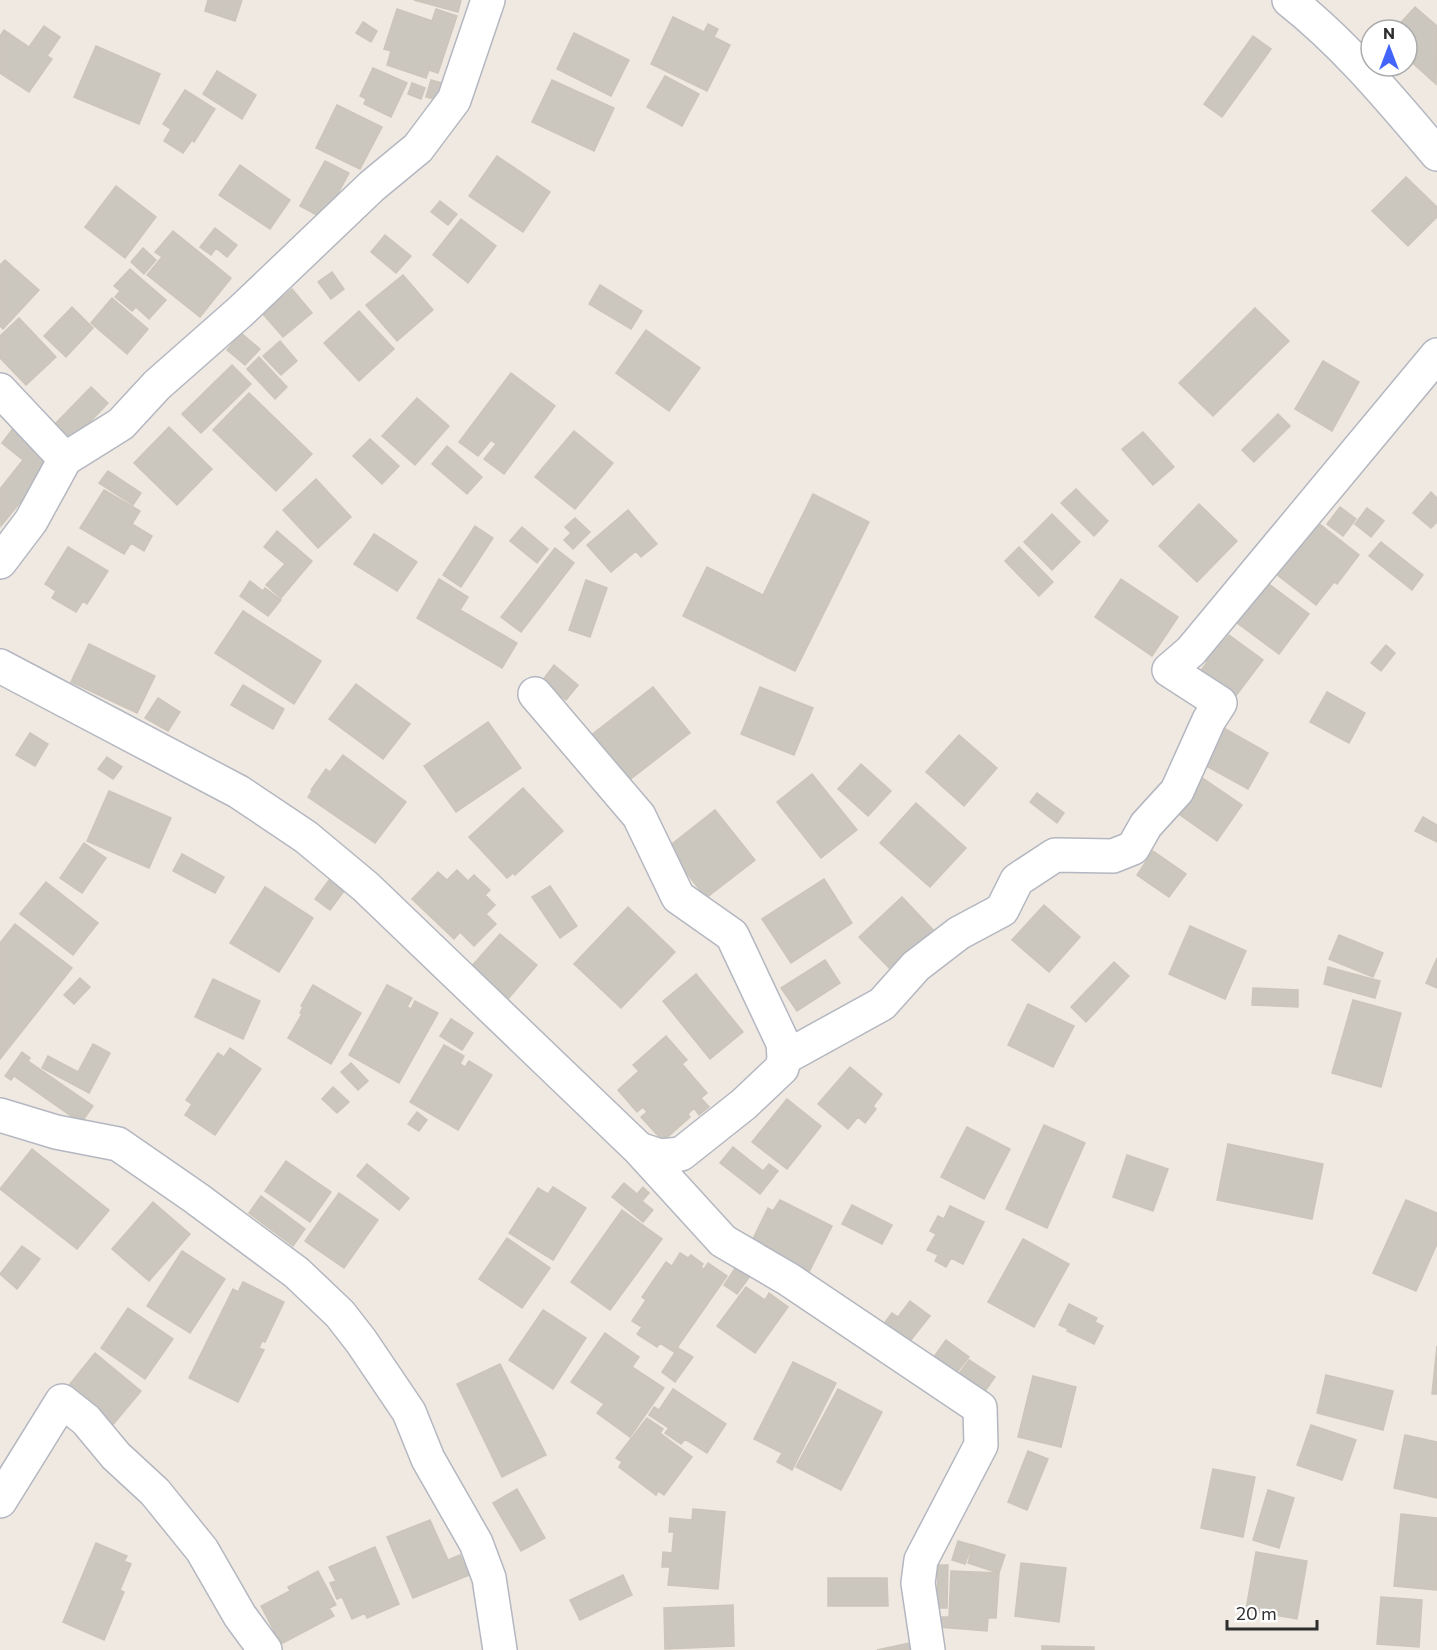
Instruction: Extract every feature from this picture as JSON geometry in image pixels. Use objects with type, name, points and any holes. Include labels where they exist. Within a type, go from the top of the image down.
[{"type":"street","points":[[0,562],[31,521],[65,459],[121,424],[157,385],[241,311],[372,186],[418,148],[454,100],[488,0]]},
{"type":"street","points":[[1289,0],[1319,23],[1437,154]]},
{"type":"street","points":[[784,1058],[882,1004],[916,966],[959,933],[1002,910],[1017,880],[1055,855],[1113,856],[1133,848],[1146,825],[1177,791],[1209,720],[1221,703],[1169,670],[1191,651],[1437,356]]},
{"type":"street","points":[[0,390],[65,459]]},
{"type":"street","points":[[0,666],[239,792],[306,837],[366,888],[639,1149],[723,1241],[788,1279],[980,1408],[981,1444],[921,1560],[918,1583],[928,1650]]},
{"type":"street","points":[[535,694],[639,816],[678,897],[732,935],[781,1036],[784,1058],[782,1068],[744,1104],[681,1154],[660,1156],[639,1149]]},
{"type":"street","points":[[0,1115],[56,1132],[118,1144],[297,1273],[340,1314],[409,1412],[428,1459],[476,1543],[489,1578],[500,1650]]},
{"type":"street","points":[[0,1501],[62,1401],[86,1420],[116,1456],[155,1492],[202,1550],[240,1616],[265,1650]]},
{"type":"building","points":[[208,0],[242,0],[235,21],[205,11]]},
{"type":"building","points":[[414,0],[461,0],[458,12]]},
{"type":"building","points":[[1415,7],[1437,26],[1436,84],[1419,69],[1419,18],[1405,18]]},
{"type":"building","points":[[397,9],[432,21],[436,9],[457,16],[438,73],[429,70],[426,78],[387,65],[391,51],[384,49]]},
{"type":"building","points":[[673,17],[704,32],[708,24],[718,29],[714,37],[730,45],[707,91],[651,64]]},
{"type":"building","points":[[363,22],[377,31],[371,42],[356,33]]},
{"type":"building","points":[[44,26],[60,37],[47,56],[52,59],[29,92],[0,73],[0,36],[4,30],[29,47]]},
{"type":"building","points":[[574,33],[629,60],[611,96],[557,69]]},
{"type":"building","points":[[1253,36],[1271,49],[1222,117],[1204,104]]},
{"type":"building","points":[[96,46],[160,74],[139,124],[74,97]]},
{"type":"building","points":[[373,68],[407,83],[391,117],[364,104],[366,99],[360,96]]},
{"type":"building","points":[[217,71],[256,95],[242,119],[203,94]]},
{"type":"building","points":[[665,76],[699,94],[682,126],[647,107]]},
{"type":"building","points":[[431,80],[446,84],[441,101],[426,97]]},
{"type":"building","points":[[552,80],[614,108],[594,151],[532,122]]},
{"type":"building","points":[[412,83],[425,88],[421,99],[408,94]]},
{"type":"building","points":[[185,90],[215,109],[194,142],[192,140],[183,153],[164,141],[171,129],[163,124]]},
{"type":"building","points":[[337,105],[382,127],[360,169],[316,148]]},
{"type":"building","points":[[497,156],[550,192],[523,232],[469,196]]},
{"type":"building","points":[[325,161],[349,173],[324,219],[300,206]]},
{"type":"building","points":[[240,165],[290,200],[270,229],[219,195]]},
{"type":"building","points":[[1406,177],[1437,207],[1437,217],[1408,246],[1372,211]]},
{"type":"building","points":[[116,186],[156,217],[125,258],[85,227]]},
{"type":"building","points":[[440,201],[457,214],[448,225],[431,212]]},
{"type":"building","points":[[461,219],[496,246],[468,283],[433,255]]},
{"type":"building","points":[[215,228],[237,245],[227,257],[216,248],[211,255],[200,247]]},
{"type":"building","points":[[173,231],[231,278],[200,317],[147,275],[162,257],[155,252]]},
{"type":"building","points":[[385,235],[411,256],[396,273],[371,252]]},
{"type":"building","points":[[143,248],[156,260],[144,274],[131,262]]},
{"type":"building","points":[[5,260],[39,290],[3,329],[0,326],[0,265]]},
{"type":"building","points":[[130,269],[166,300],[149,319],[136,307],[132,311],[115,297],[120,291],[114,286]]},
{"type":"building","points":[[332,272],[344,289],[331,299],[318,282]]},
{"type":"building","points":[[403,275],[433,310],[397,341],[366,305]]},
{"type":"building","points":[[600,285],[642,311],[631,329],[589,304]]},
{"type":"building","points":[[292,289],[312,313],[283,337],[263,314]]},
{"type":"building","points":[[112,298],[148,329],[127,354],[91,323]]},
{"type":"building","points":[[72,307],[93,328],[66,357],[44,336]]},
{"type":"building","points":[[1255,308],[1289,341],[1213,416],[1179,383]]},
{"type":"building","points":[[359,311],[394,349],[359,381],[324,343]]},
{"type":"building","points":[[19,318],[56,357],[26,385],[0,358],[0,336]]},
{"type":"building","points":[[646,330],[700,368],[669,411],[616,373]]},
{"type":"building","points":[[241,333],[260,349],[245,365],[227,350]]},
{"type":"building","points":[[280,341],[297,361],[281,375],[263,356]]},
{"type":"building","points":[[259,357],[287,387],[275,399],[247,369]]},
{"type":"building","points":[[1323,361],[1359,382],[1332,431],[1295,409]]},
{"type":"building","points":[[232,365],[251,384],[201,433],[182,414]]},
{"type":"building","points":[[511,373],[555,406],[504,474],[484,459],[496,444],[491,440],[478,456],[459,442]]},
{"type":"building","points":[[91,387],[108,403],[71,442],[54,425]]},
{"type":"building","points":[[249,393],[312,454],[276,491],[213,430]]},
{"type":"building","points":[[417,398],[449,426],[415,465],[382,436]]},
{"type":"building","points":[[1278,414],[1290,426],[1254,462],[1242,450]]},
{"type":"building","points":[[14,427],[55,459],[1,526],[0,489],[23,460],[2,443]]},
{"type":"building","points":[[169,427],[212,469],[177,505],[134,463]]},
{"type":"building","points":[[574,431],[613,463],[575,509],[535,477]]},
{"type":"building","points":[[1143,432],[1174,467],[1153,485],[1122,449]]},
{"type":"building","points":[[370,439],[399,466],[382,484],[353,456]]},
{"type":"building","points":[[447,446],[482,477],[467,494],[432,464]]},
{"type":"building","points":[[108,471],[141,493],[133,505],[99,483]]},
{"type":"building","points":[[316,479],[351,517],[318,548],[283,510]]},
{"type":"building","points":[[1076,489],[1108,521],[1094,536],[1061,503]]},
{"type":"building","points":[[104,490],[140,511],[132,524],[152,536],[144,551],[131,543],[124,554],[80,528]]},
{"type":"building","points":[[1431,492],[1437,498],[1437,522],[1431,528],[1413,513]]},
{"type":"building","points":[[813,494],[869,522],[795,671],[683,616],[707,567],[763,595]]},
{"type":"building","points":[[1199,504],[1237,541],[1197,582],[1159,546]]},
{"type":"building","points":[[1340,507],[1356,519],[1343,536],[1327,524]]},
{"type":"building","points":[[1367,508],[1384,521],[1371,537],[1355,524]]},
{"type":"building","points":[[628,510],[657,544],[641,557],[636,551],[611,572],[587,545]]},
{"type":"building","points":[[1052,514],[1080,542],[1052,570],[1024,542]]},
{"type":"building","points":[[575,518],[590,532],[573,549],[564,540],[571,533],[565,527]]},
{"type":"building","points":[[1312,518],[1359,555],[1337,584],[1334,582],[1316,605],[1271,570]]},
{"type":"building","points":[[475,526],[493,538],[461,587],[443,575]]},
{"type":"building","points":[[522,527],[548,549],[537,563],[510,541]]},
{"type":"building","points":[[277,531],[312,561],[281,598],[266,585],[285,564],[264,547]]},
{"type":"building","points":[[374,534],[417,562],[397,591],[354,564]]},
{"type":"building","points":[[1381,542],[1423,575],[1412,590],[1369,556]]},
{"type":"building","points":[[68,547],[108,571],[87,604],[83,601],[76,612],[52,598],[56,591],[45,584]]},
{"type":"building","points":[[1019,547],[1053,582],[1039,596],[1005,561]]},
{"type":"building","points":[[555,548],[574,563],[521,632],[501,617]]},
{"type":"building","points":[[439,579],[468,597],[460,610],[517,643],[502,668],[417,618]]},
{"type":"building","points":[[1121,579],[1178,617],[1152,656],[1095,617]]},
{"type":"building","points":[[586,580],[607,588],[590,637],[569,630]]},
{"type":"building","points":[[250,581],[263,591],[265,588],[281,600],[268,616],[240,596]]},
{"type":"building","points":[[1266,582],[1309,614],[1279,654],[1236,622]]},
{"type":"building","points":[[243,611],[321,661],[294,704],[215,653]]},
{"type":"building","points":[[1229,635],[1263,660],[1232,701],[1198,675],[1207,662],[1203,658],[1219,638],[1223,642]]},
{"type":"building","points":[[89,644],[155,676],[137,713],[71,682]]},
{"type":"building","points":[[1386,645],[1395,653],[1381,671],[1371,663]]},
{"type":"building","points":[[554,665],[578,685],[566,700],[542,681]]},
{"type":"building","points":[[356,684],[410,724],[383,759],[329,719]]},
{"type":"building","points":[[243,685],[284,709],[273,729],[231,705]]},
{"type":"building","points":[[653,687],[690,733],[623,785],[586,739]]},
{"type":"building","points":[[760,687],[813,708],[794,755],[741,734]]},
{"type":"building","points":[[1327,692],[1365,713],[1349,743],[1310,722]]},
{"type":"building","points":[[158,698],[180,712],[168,731],[145,718]]},
{"type":"building","points":[[488,722],[521,768],[456,812],[424,766]]},
{"type":"building","points":[[1220,726],[1268,753],[1248,789],[1199,762]]},
{"type":"building","points":[[30,733],[48,744],[35,766],[16,755]]},
{"type":"building","points":[[959,735],[997,768],[964,806],[926,772]]},
{"type":"building","points":[[343,755],[406,802],[375,843],[308,797],[326,769],[330,772]]},
{"type":"building","points":[[107,757],[122,767],[113,779],[98,769]]},
{"type":"building","points":[[861,764],[891,791],[868,816],[838,789]]},
{"type":"building","points":[[812,774],[857,830],[821,858],[777,802]]},
{"type":"building","points":[[1201,777],[1242,805],[1217,841],[1176,812]]},
{"type":"building","points":[[523,788],[563,831],[515,875],[513,873],[507,878],[469,837]]},
{"type":"building","points":[[109,791],[171,818],[149,868],[87,841]]},
{"type":"building","points":[[1037,793],[1064,813],[1057,823],[1030,802]]},
{"type":"building","points":[[916,803],[966,848],[930,887],[880,843]]},
{"type":"building","points":[[715,810],[755,860],[706,898],[667,848]]},
{"type":"building","points":[[1423,817],[1437,825],[1437,842],[1415,831]]},
{"type":"building","points":[[84,843],[106,858],[82,893],[60,878]]},
{"type":"building","points":[[1153,851],[1186,874],[1169,897],[1137,875]]},
{"type":"building","points":[[182,854],[224,877],[215,893],[173,871]]},
{"type":"building","points":[[457,870],[468,881],[474,875],[490,890],[485,895],[495,905],[486,914],[496,924],[474,946],[460,932],[454,939],[412,899],[438,872],[447,880]]},
{"type":"building","points":[[824,879],[852,923],[791,963],[762,919]]},
{"type":"building","points":[[329,880],[344,891],[330,910],[315,899]]},
{"type":"building","points":[[46,882],[98,923],[73,955],[20,914]]},
{"type":"building","points":[[550,886],[577,926],[560,938],[532,897]]},
{"type":"building","points":[[265,887],[313,918],[279,972],[230,943]]},
{"type":"building","points":[[902,897],[936,933],[893,972],[859,937]]},
{"type":"building","points":[[1044,905],[1080,937],[1049,972],[1012,940]]},
{"type":"building","points":[[628,907],[675,952],[621,1008],[574,964]]},
{"type":"building","points":[[15,924],[72,968],[0,1059],[0,943]]},
{"type":"building","points":[[1190,926],[1246,951],[1225,999],[1169,974]]},
{"type":"building","points":[[500,934],[537,965],[508,999],[471,967]]},
{"type":"building","points":[[1339,935],[1383,953],[1373,977],[1329,959]]},
{"type":"building","points":[[1437,958],[1437,988],[1426,983]]},
{"type":"building","points":[[825,960],[840,983],[797,1011],[781,988]]},
{"type":"building","points":[[1114,962],[1129,976],[1086,1022],[1071,1007]]},
{"type":"building","points":[[1328,967],[1380,981],[1375,998],[1324,984]]},
{"type":"building","points":[[696,974],[743,1032],[710,1059],[663,1001]]},
{"type":"building","points":[[80,978],[90,987],[74,1004],[64,995]]},
{"type":"building","points":[[213,979],[260,1001],[243,1039],[195,1017]]},
{"type":"building","points":[[313,985],[361,1013],[331,1064],[288,1038],[302,1014],[300,1013],[303,1007],[301,1006]]},
{"type":"building","points":[[387,985],[412,998],[407,1007],[411,1009],[415,1001],[438,1013],[399,1083],[349,1055]]},
{"type":"building","points":[[1253,988],[1298,990],[1298,1007],[1252,1005]]},
{"type":"building","points":[[1353,1000],[1401,1013],[1381,1087],[1332,1073]]},
{"type":"building","points":[[1028,1004],[1074,1026],[1053,1067],[1008,1045]]},
{"type":"building","points":[[451,1019],[473,1033],[462,1050],[440,1036]]},
{"type":"building","points":[[666,1036],[687,1060],[682,1064],[707,1093],[701,1098],[709,1107],[699,1115],[694,1108],[688,1114],[690,1117],[663,1141],[641,1117],[647,1112],[643,1107],[637,1112],[618,1090],[639,1071],[633,1065]]},
{"type":"building","points":[[93,1044],[110,1053],[89,1093],[42,1068],[48,1056],[78,1072]]},
{"type":"building","points":[[444,1045],[464,1056],[460,1064],[465,1067],[469,1061],[492,1075],[458,1130],[410,1102]]},
{"type":"building","points":[[230,1048],[261,1069],[215,1135],[185,1115],[192,1104],[186,1100],[218,1053],[224,1057]]},
{"type":"building","points":[[22,1052],[30,1058],[28,1061],[93,1106],[81,1123],[14,1076],[11,1080],[5,1076]]},
{"type":"building","points":[[351,1063],[368,1081],[358,1090],[341,1072]]},
{"type":"building","points":[[850,1067],[882,1094],[873,1106],[876,1109],[865,1123],[858,1117],[848,1129],[818,1104]]},
{"type":"building","points":[[333,1087],[349,1102],[337,1113],[322,1099]]},
{"type":"building","points":[[787,1099],[821,1126],[787,1169],[752,1142]]},
{"type":"building","points":[[417,1112],[427,1120],[419,1131],[408,1124]]},
{"type":"building","points":[[1044,1125],[1085,1143],[1047,1228],[1006,1209]]},
{"type":"building","points":[[967,1127],[1010,1149],[984,1199],[941,1177]]},
{"type":"building","points":[[1228,1144],[1323,1164],[1312,1219],[1217,1200]]},
{"type":"building","points":[[733,1147],[763,1171],[769,1164],[778,1171],[760,1194],[720,1163]]},
{"type":"building","points":[[32,1149],[109,1210],[77,1249],[0,1189]]},
{"type":"building","points":[[1127,1155],[1168,1169],[1153,1211],[1113,1197]]},
{"type":"building","points":[[286,1161],[331,1192],[310,1222],[265,1191]]},
{"type":"building","points":[[367,1164],[409,1198],[399,1210],[357,1176]]},
{"type":"building","points":[[624,1183],[637,1194],[643,1187],[649,1193],[642,1201],[653,1210],[643,1222],[612,1197]]},
{"type":"building","points":[[553,1187],[586,1208],[553,1260],[509,1233],[538,1188],[548,1194]]},
{"type":"building","points":[[339,1193],[378,1220],[344,1268],[305,1241]]},
{"type":"building","points":[[261,1196],[305,1229],[293,1246],[249,1213]]},
{"type":"building","points":[[780,1200],[832,1226],[807,1276],[749,1247],[768,1208],[773,1211]]},
{"type":"building","points":[[1406,1200],[1437,1213],[1437,1244],[1416,1291],[1373,1273]]},
{"type":"building","points":[[153,1202],[190,1234],[149,1281],[112,1249]]},
{"type":"building","points":[[852,1205],[892,1225],[882,1244],[842,1224]]},
{"type":"building","points":[[950,1206],[984,1222],[963,1264],[951,1258],[946,1267],[935,1261],[938,1255],[927,1250],[936,1234],[930,1231],[938,1216],[944,1219]]},
{"type":"building","points":[[622,1210],[662,1239],[610,1310],[571,1282]]},
{"type":"building","points":[[507,1238],[550,1268],[522,1308],[479,1279]]},
{"type":"building","points":[[1023,1239],[1069,1264],[1034,1327],[988,1302]]},
{"type":"building","points":[[22,1246],[40,1259],[17,1289],[0,1274]]},
{"type":"building","points":[[182,1251],[225,1279],[190,1333],[147,1306]]},
{"type":"building","points":[[680,1253],[688,1258],[691,1255],[703,1264],[701,1267],[704,1269],[708,1263],[727,1276],[674,1352],[660,1343],[657,1347],[637,1334],[642,1327],[632,1321],[646,1300],[642,1297],[666,1262],[672,1266]]},
{"type":"building","points":[[736,1267],[750,1276],[737,1294],[724,1285]]},
{"type":"building","points":[[243,1282],[284,1302],[265,1342],[262,1341],[259,1348],[264,1350],[238,1402],[189,1378],[233,1289],[238,1292]]},
{"type":"building","points":[[746,1287],[765,1300],[769,1293],[788,1307],[755,1353],[717,1326]]},
{"type":"building","points":[[910,1301],[930,1316],[903,1350],[878,1331],[892,1313],[898,1317]]},
{"type":"building","points":[[1069,1304],[1097,1318],[1095,1322],[1103,1326],[1094,1344],[1059,1325]]},
{"type":"building","points":[[128,1308],[173,1339],[145,1379],[101,1348]]},
{"type":"building","points":[[543,1310],[586,1338],[553,1389],[509,1360]]},
{"type":"building","points":[[605,1333],[639,1357],[632,1367],[664,1388],[630,1437],[597,1413],[604,1404],[571,1382]]},
{"type":"building","points":[[946,1340],[969,1357],[950,1381],[928,1365]]},
{"type":"building","points":[[1437,1346],[1437,1394],[1432,1394]]},
{"type":"building","points":[[678,1348],[693,1357],[675,1382],[662,1372]]},
{"type":"building","points":[[95,1353],[141,1391],[111,1427],[66,1389]]},
{"type":"building","points":[[969,1360],[995,1377],[978,1401],[952,1383]]},
{"type":"building","points":[[793,1362],[836,1383],[792,1470],[777,1462],[782,1453],[754,1439]]},
{"type":"building","points":[[500,1364],[546,1455],[502,1477],[457,1384]]},
{"type":"building","points":[[1326,1375],[1393,1391],[1383,1430],[1317,1413]]},
{"type":"building","points":[[1033,1376],[1076,1387],[1061,1447],[1018,1437]]},
{"type":"building","points":[[673,1389],[726,1424],[707,1453],[685,1439],[681,1444],[665,1433],[669,1428],[649,1415],[654,1407],[659,1410]]},
{"type":"building","points":[[838,1389],[882,1412],[841,1490],[796,1467]]},
{"type":"building","points":[[647,1418],[663,1429],[660,1433],[692,1457],[664,1495],[658,1491],[656,1495],[619,1467],[622,1462],[616,1458]]},
{"type":"building","points":[[1311,1425],[1356,1440],[1342,1480],[1297,1465]]},
{"type":"building","points":[[1405,1435],[1437,1442],[1437,1498],[1394,1488]]},
{"type":"building","points":[[1028,1451],[1048,1459],[1027,1510],[1008,1502]]},
{"type":"building","points":[[1213,1469],[1255,1477],[1243,1537],[1201,1528]]},
{"type":"building","points":[[517,1489],[545,1538],[521,1551],[493,1503]]},
{"type":"building","points":[[1268,1490],[1294,1498],[1279,1548],[1253,1540]]},
{"type":"building","points":[[693,1509],[725,1512],[718,1589],[668,1585],[670,1567],[662,1567],[663,1552],[672,1553],[674,1532],[669,1532],[670,1518],[692,1520]]},
{"type":"building","points":[[1401,1514],[1437,1518],[1437,1590],[1394,1586]]},
{"type":"building","points":[[430,1520],[448,1560],[460,1555],[469,1575],[413,1598],[387,1537]]},
{"type":"building","points":[[958,1541],[972,1545],[965,1564],[952,1560]]},
{"type":"building","points":[[96,1543],[127,1556],[124,1561],[131,1564],[120,1590],[124,1592],[104,1640],[63,1622]]},
{"type":"building","points":[[973,1545],[1005,1555],[999,1573],[968,1563]]},
{"type":"building","points":[[375,1547],[399,1604],[367,1618],[365,1613],[352,1619],[342,1597],[337,1599],[330,1583],[336,1581],[329,1567]]},
{"type":"building","points":[[1256,1552],[1307,1561],[1297,1619],[1246,1610]]},
{"type":"building","points":[[1021,1563],[1066,1568],[1059,1622],[1015,1616]]},
{"type":"building","points":[[938,1565],[948,1565],[947,1608],[937,1608]]},
{"type":"building","points":[[318,1571],[336,1605],[329,1608],[334,1616],[281,1644],[261,1606],[290,1591],[288,1587]]},
{"type":"building","points":[[951,1571],[999,1573],[996,1618],[988,1618],[987,1631],[939,1627],[940,1617],[949,1617]]},
{"type":"building","points":[[623,1575],[632,1595],[580,1620],[570,1600]]},
{"type":"building","points":[[828,1578],[887,1578],[888,1606],[828,1606]]},
{"type":"building","points":[[1381,1597],[1422,1600],[1419,1647],[1377,1644]]},
{"type":"building","points":[[733,1605],[734,1646],[665,1649],[664,1608]]},
{"type":"building","points":[[910,1643],[912,1650],[877,1650]]},
{"type":"building","points":[[1042,1646],[1094,1647],[1094,1650],[1042,1650]]}]
